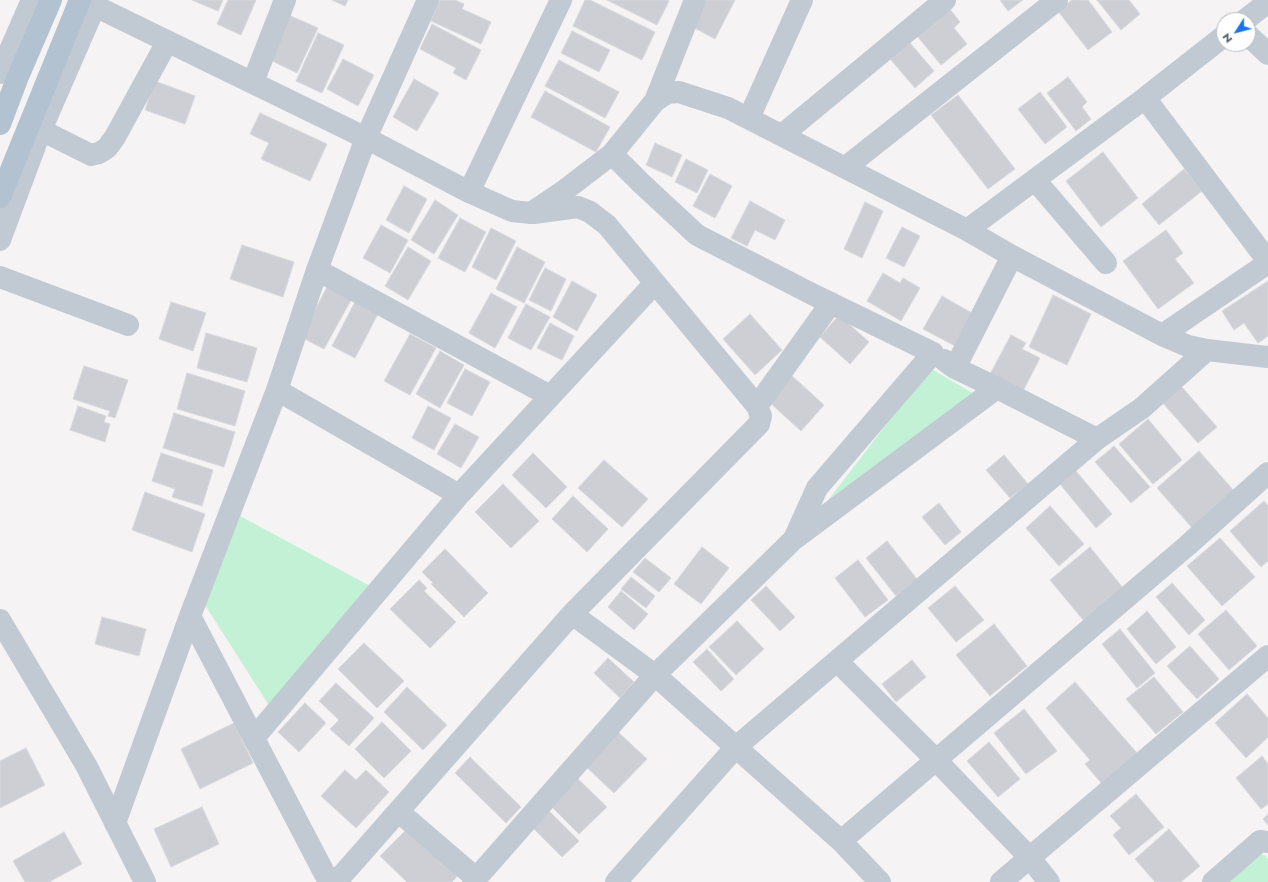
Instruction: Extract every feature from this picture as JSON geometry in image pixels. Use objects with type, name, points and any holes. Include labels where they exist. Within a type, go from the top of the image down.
[{"type":"main road","points":[[0,124],[17,79],[51,0]]},
{"type":"main road","points":[[0,197],[90,2]]},
{"type":"street","points":[[0,73],[32,0]]},
{"type":"street","points":[[253,82],[285,0]]},
{"type":"street","points":[[115,823],[190,616],[276,390],[317,270],[366,138],[428,0]]},
{"type":"street","points":[[469,192],[561,0]]},
{"type":"street","points":[[531,214],[612,154],[654,101],[695,0]]},
{"type":"street","points":[[749,118],[802,0]]},
{"type":"street","points":[[782,135],[945,0]]},
{"type":"street","points":[[846,168],[1057,0]]},
{"type":"street","points":[[0,240],[90,2],[167,42],[253,82],[366,138],[469,192],[512,211],[531,214],[578,208],[590,212],[607,225],[757,406],[761,416],[759,424],[572,614],[336,882]]},
{"type":"street","points":[[1255,12],[1268,2]]},
{"type":"street","points":[[41,130],[91,155],[99,153],[107,148],[115,137],[167,42]]},
{"type":"street","points":[[968,230],[1145,98],[1216,42]]},
{"type":"street","points":[[1256,43],[1268,54]]},
{"type":"street","points":[[654,101],[667,93],[679,92],[728,108],[968,230],[1012,256],[1162,335],[1188,346],[1207,350],[1268,357]]},
{"type":"street","points":[[1145,98],[1268,262],[1162,335]]},
{"type":"street","points":[[612,154],[697,235],[933,353],[955,368],[1096,439]]},
{"type":"street","points":[[1035,180],[1106,262]]},
{"type":"street","points":[[955,368],[1012,256]]},
{"type":"street","points":[[317,270],[550,396]]},
{"type":"street","points":[[0,277],[128,325]]},
{"type":"street","points":[[254,738],[459,494],[655,283]]},
{"type":"street","points":[[757,406],[831,303]]},
{"type":"street","points":[[616,882],[736,747],[1096,439],[1142,408],[1207,350]]},
{"type":"street","points":[[793,540],[817,488],[933,353]]},
{"type":"street","points":[[399,812],[475,880],[655,675],[793,540],[997,388]]},
{"type":"street","points":[[276,390],[459,494]]},
{"type":"street","points":[[841,841],[1188,545],[1268,473]]},
{"type":"street","points":[[572,614],[655,675],[841,841],[880,882]]},
{"type":"street","points":[[190,616],[330,882]]},
{"type":"street","points":[[0,620],[86,765],[145,882]]},
{"type":"street","points":[[1001,882],[1268,656]]},
{"type":"street","points":[[837,661],[936,760],[1030,858],[1049,882]]},
{"type":"street","points":[[1213,882],[1260,841],[1268,842]]},
{"type":"green space","points":[[930,368],[974,394],[819,512]]},
{"type":"green space","points":[[240,516],[372,587],[270,707],[205,605]]},
{"type":"green space","points":[[1256,855],[1265,855],[1268,859],[1268,882],[1224,882]]},
{"type":"building","points":[[192,0],[223,0],[218,11]]},
{"type":"building","points":[[228,0],[256,0],[241,35],[217,24]]},
{"type":"building","points":[[332,0],[348,0],[345,6]]},
{"type":"building","points":[[440,0],[455,0],[464,4],[462,9],[491,22],[481,44],[431,21]]},
{"type":"building","points":[[585,0],[590,0],[655,32],[642,60],[573,26]]},
{"type":"building","points":[[607,0],[668,0],[669,1],[657,25]]},
{"type":"building","points":[[702,0],[735,0],[715,39],[689,25]]},
{"type":"building","points":[[1000,0],[1023,0],[1008,11]]},
{"type":"building","points":[[1072,0],[1088,0],[1112,32],[1088,50],[1058,11]]},
{"type":"building","points":[[1097,0],[1129,0],[1140,14],[1121,30]]},
{"type":"building","points":[[946,4],[960,22],[954,28],[967,44],[941,65],[913,31]]},
{"type":"building","points":[[286,14],[318,28],[297,73],[266,58]]},
{"type":"building","points":[[432,24],[481,50],[466,80],[453,73],[456,68],[420,49]]},
{"type":"building","points":[[572,31],[610,50],[599,72],[561,53]]},
{"type":"building","points":[[318,33],[344,45],[322,93],[296,81]]},
{"type":"building","points":[[905,37],[934,71],[915,88],[885,53]]},
{"type":"building","points":[[343,59],[374,75],[358,106],[327,89]]},
{"type":"building","points":[[559,60],[619,92],[605,118],[545,86]]},
{"type":"building","points":[[1068,77],[1087,102],[1082,107],[1091,119],[1076,131],[1047,93]]},
{"type":"building","points":[[414,79],[439,93],[417,131],[393,117]]},
{"type":"building","points":[[155,81],[195,96],[185,124],[145,110]]},
{"type":"building","points":[[545,91],[610,127],[596,152],[531,117]]},
{"type":"building","points":[[1040,92],[1067,127],[1045,144],[1018,109]]},
{"type":"building","points":[[958,95],[1015,169],[988,189],[931,115]]},
{"type":"building","points":[[260,113],[327,144],[310,181],[261,159],[269,143],[250,134]]},
{"type":"building","points":[[655,143],[682,155],[672,177],[646,165]]},
{"type":"building","points":[[1103,152],[1138,198],[1101,227],[1066,181]]},
{"type":"building","points":[[686,159],[708,170],[697,193],[675,182]]},
{"type":"building","points":[[1184,169],[1202,191],[1159,225],[1142,204]]},
{"type":"building","points":[[710,174],[732,186],[715,218],[693,206]]},
{"type":"building","points":[[404,186],[427,199],[409,233],[386,220]]},
{"type":"building","points":[[435,200],[458,215],[434,254],[411,240]]},
{"type":"building","points":[[750,201],[785,220],[775,240],[755,230],[747,246],[731,238]]},
{"type":"building","points":[[865,202],[883,211],[862,258],[844,249]]},
{"type":"building","points":[[460,218],[486,232],[465,272],[438,258]]},
{"type":"building","points":[[381,225],[408,240],[390,273],[363,258]]},
{"type":"building","points":[[902,227],[920,236],[904,267],[886,258]]},
{"type":"building","points":[[491,228],[516,241],[496,280],[472,267]]},
{"type":"building","points":[[1166,230],[1183,253],[1175,259],[1194,283],[1158,309],[1123,261]]},
{"type":"building","points":[[242,245],[294,262],[283,297],[230,279]]},
{"type":"building","points":[[408,247],[431,261],[408,300],[385,286]]},
{"type":"building","points":[[517,247],[545,262],[524,303],[496,289]]},
{"type":"building","points":[[545,268],[566,279],[551,311],[529,300]]},
{"type":"building","points":[[883,273],[900,283],[903,278],[920,288],[901,321],[867,301]]},
{"type":"building","points":[[572,281],[597,295],[577,331],[553,317]]},
{"type":"building","points":[[1268,281],[1268,336],[1258,343],[1244,323],[1234,330],[1222,311]]},
{"type":"building","points":[[327,287],[351,300],[324,349],[301,337]]},
{"type":"building","points":[[491,293],[517,307],[495,348],[469,333]]},
{"type":"building","points":[[1053,295],[1091,314],[1067,365],[1029,347]]},
{"type":"building","points":[[942,296],[977,316],[959,348],[923,329]]},
{"type":"building","points":[[171,302],[206,313],[193,351],[159,339]]},
{"type":"building","points":[[355,302],[378,314],[355,358],[332,346]]},
{"type":"building","points":[[526,304],[550,317],[531,350],[508,338]]},
{"type":"building","points":[[750,314],[782,350],[755,375],[723,339]]},
{"type":"building","points":[[839,315],[869,342],[850,364],[820,337]]},
{"type":"building","points":[[550,323],[574,336],[562,360],[537,348]]},
{"type":"building","points":[[206,333],[257,348],[247,382],[197,368]]},
{"type":"building","points":[[410,334],[436,348],[410,395],[384,381]]},
{"type":"building","points":[[1011,335],[1026,343],[1022,349],[1040,358],[1021,395],[988,378]]},
{"type":"building","points":[[440,351],[464,365],[440,408],[416,394]]},
{"type":"building","points":[[84,366],[128,380],[115,418],[108,416],[110,411],[73,399]]},
{"type":"building","points":[[465,369],[490,382],[472,416],[447,403]]},
{"type":"building","points":[[187,373],[245,391],[235,426],[177,409]]},
{"type":"building","points":[[790,374],[824,405],[801,431],[767,400]]},
{"type":"building","points":[[1181,386],[1217,427],[1198,443],[1162,402]]},
{"type":"building","points":[[78,406],[106,416],[104,422],[110,424],[105,442],[70,430]]},
{"type":"building","points":[[428,406],[451,418],[434,450],[412,438]]},
{"type":"building","points":[[174,413],[235,432],[224,467],[163,448]]},
{"type":"building","points":[[1148,419],[1182,460],[1153,484],[1119,444]]},
{"type":"building","points":[[455,424],[479,437],[461,468],[437,454]]},
{"type":"building","points":[[1114,446],[1150,487],[1131,503],[1095,462]]},
{"type":"building","points":[[1199,451],[1235,492],[1193,529],[1157,488]]},
{"type":"building","points":[[161,453],[213,470],[202,506],[172,497],[175,489],[152,481]]},
{"type":"building","points":[[533,453],[567,487],[546,508],[512,475]]},
{"type":"building","points":[[1004,455],[1028,484],[1010,498],[986,470]]},
{"type":"building","points":[[604,460],[648,499],[622,527],[578,488]]},
{"type":"building","points":[[1076,471],[1112,514],[1096,528],[1060,484]]},
{"type":"building","points":[[503,484],[539,521],[511,548],[475,512]]},
{"type":"building","points":[[145,492],[205,514],[192,552],[132,530]]},
{"type":"building","points":[[573,496],[608,529],[587,552],[552,519]]},
{"type":"building","points":[[1264,501],[1268,506],[1268,561],[1261,567],[1230,531]]},
{"type":"building","points":[[939,503],[961,532],[945,545],[922,517]]},
{"type":"building","points":[[1050,506],[1084,544],[1059,566],[1026,528]]},
{"type":"building","points":[[1220,538],[1255,577],[1222,606],[1187,566]]},
{"type":"building","points":[[887,541],[917,579],[896,596],[866,558]]},
{"type":"building","points":[[702,547],[729,568],[701,604],[674,584]]},
{"type":"building","points":[[1090,547],[1123,588],[1084,621],[1050,580]]},
{"type":"building","points":[[445,549],[488,593],[464,617],[431,584],[433,583],[422,572]]},
{"type":"building","points":[[645,558],[671,578],[659,592],[633,572]]},
{"type":"building","points":[[858,560],[888,600],[865,617],[835,578]]},
{"type":"building","points":[[631,577],[655,596],[646,608],[621,589]]},
{"type":"building","points":[[419,580],[427,588],[424,591],[456,622],[430,648],[390,609]]},
{"type":"building","points":[[1172,583],[1205,620],[1189,635],[1156,597]]},
{"type":"building","points":[[766,586],[795,617],[780,631],[751,600]]},
{"type":"building","points":[[955,586],[984,620],[956,642],[928,608]]},
{"type":"building","points":[[621,591],[648,614],[634,630],[608,607]]},
{"type":"building","points":[[1226,610],[1257,646],[1229,670],[1198,634]]},
{"type":"building","points":[[1147,611],[1176,647],[1156,664],[1127,629]]},
{"type":"building","points":[[102,617],[146,629],[139,656],[95,644]]},
{"type":"building","points":[[737,621],[764,649],[736,675],[709,647]]},
{"type":"building","points":[[994,624],[1027,666],[990,696],[956,655]]},
{"type":"building","points":[[1120,629],[1155,673],[1137,688],[1102,644]]},
{"type":"building","points":[[364,643],[404,681],[377,708],[338,669]]},
{"type":"building","points":[[1190,646],[1219,679],[1197,699],[1167,666]]},
{"type":"building","points":[[707,649],[734,679],[721,691],[693,662]]},
{"type":"building","points":[[608,658],[634,682],[620,698],[594,673]]},
{"type":"building","points":[[912,660],[926,677],[896,702],[882,684]]},
{"type":"building","points":[[1154,677],[1183,712],[1156,734],[1126,699]]},
{"type":"building","points":[[1075,682],[1137,753],[1102,784],[1085,764],[1090,760],[1046,708]]},
{"type":"building","points":[[336,683],[374,718],[349,746],[330,729],[339,720],[319,701]]},
{"type":"building","points":[[407,687],[447,725],[423,750],[384,712]]},
{"type":"building","points":[[1247,694],[1268,718],[1268,737],[1246,758],[1215,723]]},
{"type":"building","points":[[305,703],[326,723],[299,752],[278,732]]},
{"type":"building","points":[[1024,709],[1057,751],[1026,774],[994,733]]},
{"type":"building","points":[[382,722],[411,751],[384,778],[355,749]]},
{"type":"building","points":[[234,723],[253,763],[200,789],[181,749]]},
{"type":"building","points":[[616,730],[647,759],[614,793],[583,764]]},
{"type":"building","points":[[989,742],[1020,779],[998,797],[967,761]]},
{"type":"building","points":[[26,748],[45,785],[0,808],[0,761]]},
{"type":"building","points":[[1262,756],[1268,764],[1268,804],[1261,809],[1236,778]]},
{"type":"building","points":[[470,757],[521,807],[506,823],[455,773]]},
{"type":"building","points":[[345,770],[356,780],[366,770],[389,792],[356,828],[321,796]]},
{"type":"building","points":[[576,777],[607,807],[579,834],[550,805]]},
{"type":"building","points":[[1136,794],[1164,827],[1129,855],[1113,835],[1121,828],[1110,816]]},
{"type":"building","points":[[202,807],[219,844],[171,867],[154,829]]},
{"type":"building","points":[[549,811],[579,841],[562,857],[532,827]]},
{"type":"building","points":[[1268,814],[1268,825],[1263,819]]},
{"type":"building","points":[[412,824],[461,872],[452,882],[407,882],[380,856]]},
{"type":"building","points":[[1169,829],[1200,866],[1181,882],[1155,882],[1135,859]]},
{"type":"building","points":[[64,832],[82,864],[49,882],[25,882],[13,861]]}]
